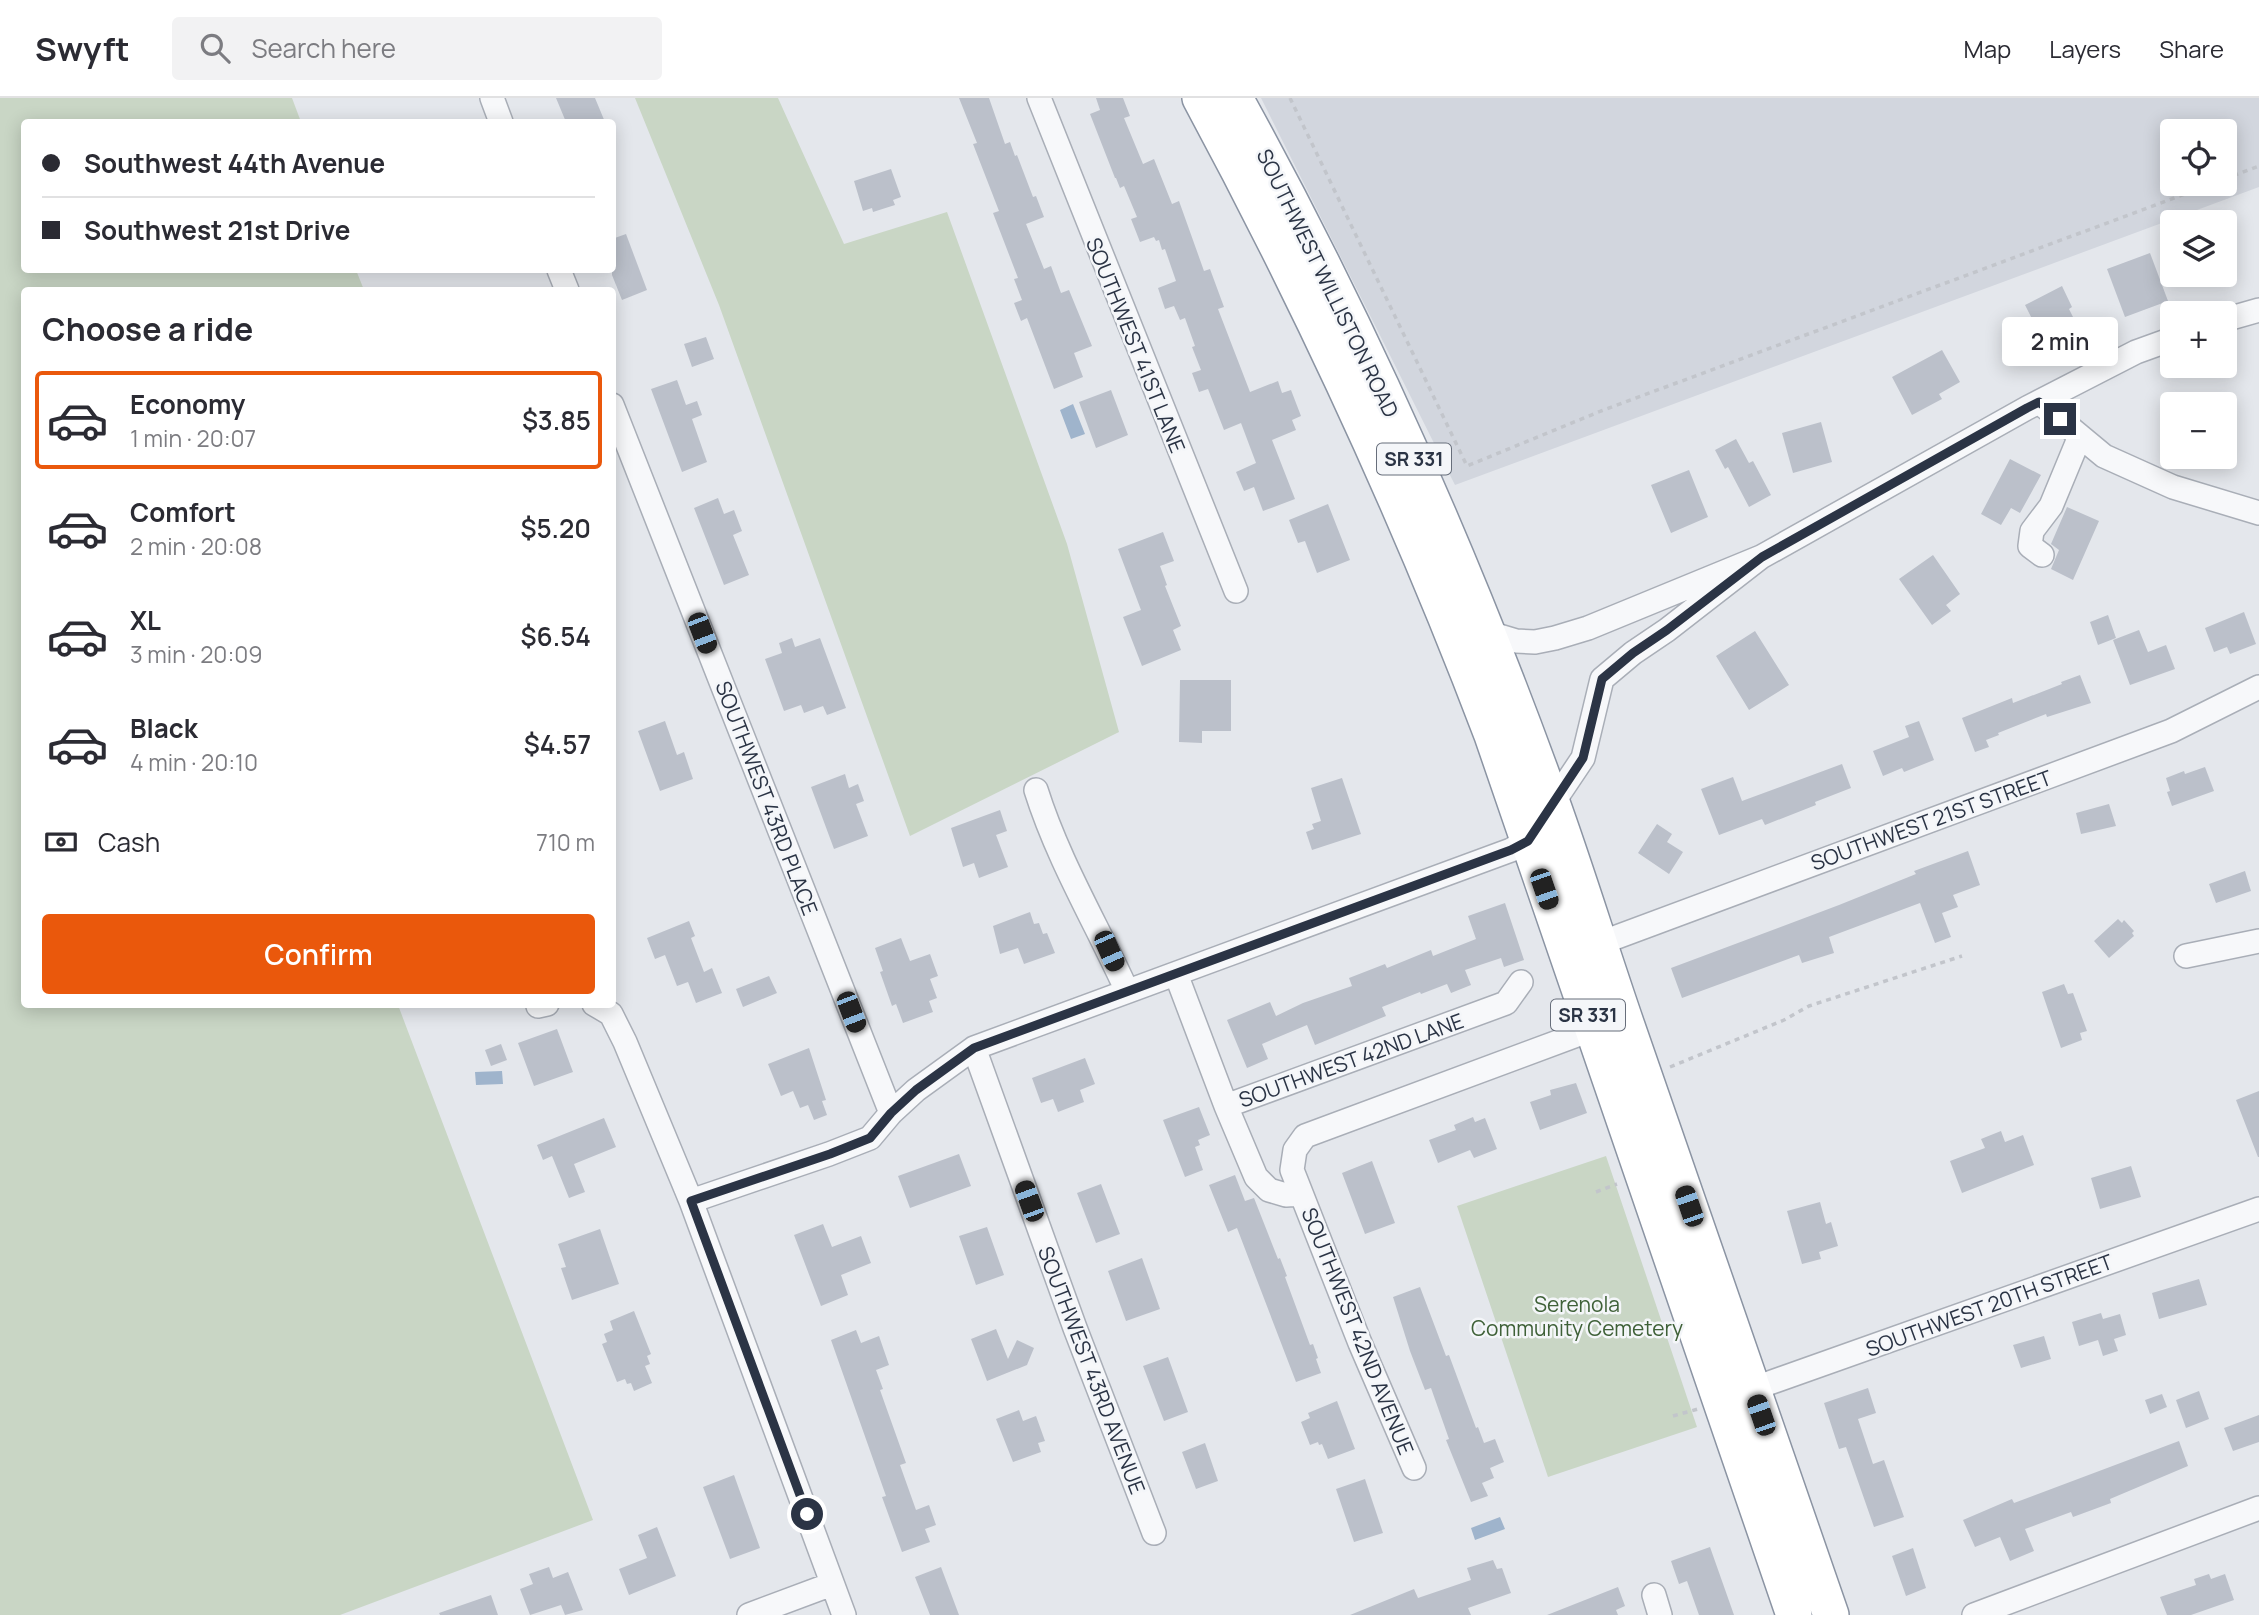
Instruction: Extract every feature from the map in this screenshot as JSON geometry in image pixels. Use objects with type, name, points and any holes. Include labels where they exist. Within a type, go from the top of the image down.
[{"type":"highway","name":"SOUTHWEST WILLISTON ROAD","points":[[1200,98],[1320,332],[1388,479],[1467,667],[1794,1615]]},
{"type":"highway","name":"SOUTHWEST WILLISTON ROAD","points":[[1235,98],[1354,330],[1442,523],[1486,632],[1552,803],[1598,944],[1830,1615]]},
{"type":"street","points":[[492,98],[500,119]]},
{"type":"street","name":"SOUTHWEST 41ST LANE","points":[[1039,98],[1236,591]]},
{"type":"street","points":[[2237,316],[2259,310]]},
{"type":"street","points":[[1486,632],[1516,641],[1535,642],[1555,638],[1588,628],[1762,557],[2039,402],[2136,352],[2160,343]]},
{"type":"street","points":[[2039,402],[2104,456],[2173,487],[2259,513]]},
{"type":"street","name":"SOUTHWEST 43RD PLACE","points":[[616,415],[891,1113]]},
{"type":"street","points":[[2042,555],[2030,546],[2032,531],[2051,506],[2080,436]]},
{"type":"street","points":[[691,1201],[870,1138],[891,1113],[927,1082],[974,1048],[1511,850],[1528,841],[1583,758],[1602,679],[1762,557]]},
{"type":"street","name":"SOUTHWEST 21ST STREET","points":[[1598,944],[2171,731],[2259,687]]},
{"type":"street","points":[[1037,790],[1048,830],[1127,992]]},
{"type":"street","points":[[2186,956],[2259,942]]},
{"type":"street","name":"SOUTHWEST 42ND LANE","points":[[1176,974],[1226,1106],[1506,1003],[1521,982]]},
{"type":"street","points":[[601,1008],[611,1014],[620,1032],[691,1201],[844,1615]]},
{"type":"street","name":"SOUTHWEST 42ND AVENUE","points":[[1414,1468],[1360,1343],[1292,1170],[1295,1150],[1305,1136],[1593,1029]]},
{"type":"street","name":"SOUTHWEST 43RD AVENUE","points":[[974,1048],[1075,1328],[1154,1533]]},
{"type":"street","name":"SOUTHWEST 42ND AVENUE","points":[[1226,1106],[1256,1177],[1269,1190],[1286,1195],[1301,1194]]},
{"type":"street","name":"SOUTHWEST 20TH STREET","points":[[1720,1401],[2259,1209]]},
{"type":"street","points":[[1974,1615],[2259,1508]]},
{"type":"street","points":[[749,1615],[832,1584]]},
{"type":"path","points":[[1290,98],[1466,466],[1601,411],[2180,196]]},
{"type":"path","points":[[2237,174],[2259,166]]},
{"type":"path","points":[[1644,1076],[1783,1020],[1809,1006],[1962,956]]},
{"type":"shaded area","points":[[1261,98],[2259,98],[2259,187],[2237,195],[2237,119],[2160,119],[2160,196],[2235,196],[2197,210],[2160,210],[2160,224],[1455,485]]},
{"type":"green space","points":[[0,98],[292,98],[300,119],[21,119],[21,273],[357,273],[363,287],[21,287],[21,1008],[399,1008],[593,1520],[340,1615],[0,1615]]},
{"type":"green space","points":[[635,98],[778,98],[844,244],[947,212],[1067,544],[1119,732],[910,836],[719,305]]},
{"type":"green space","name":"Serenola Community Cemetery","points":[[1606,1156],[1697,1427],[1548,1477],[1457,1206]]},
{"type":"water","points":[[1073,404],[1085,434],[1071,439],[1060,410]]},
{"type":"water","points":[[502,1071],[503,1084],[476,1085],[475,1072]]},
{"type":"water","points":[[1500,1517],[1505,1529],[1475,1540],[1471,1528]]},
{"type":"building","points":[[556,98],[595,98],[604,119],[565,119]]},
{"type":"building","points":[[959,98],[989,98],[1005,144],[1010,142],[1015,156],[1017,155],[1044,217],[1026,224],[1044,269],[1051,266],[1061,293],[1069,290],[1092,346],[1074,353],[1083,377],[1054,389],[1027,318],[1021,321],[1014,303],[1022,300],[1014,279],[1018,278],[993,213],[999,211],[973,144],[977,143]]},
{"type":"building","points":[[1096,98],[1123,98],[1130,116],[1124,118],[1143,164],[1154,159],[1172,204],[1179,201],[1204,271],[1210,269],[1224,307],[1218,309],[1250,392],[1278,381],[1282,393],[1291,390],[1301,416],[1292,420],[1296,430],[1272,440],[1295,499],[1263,511],[1254,487],[1244,491],[1236,472],[1256,463],[1241,423],[1224,430],[1208,389],[1199,392],[1192,373],[1201,370],[1185,318],[1180,320],[1174,306],[1165,309],[1158,288],[1176,281],[1165,249],[1162,250],[1159,240],[1156,241],[1154,237],[1140,242],[1131,219],[1137,217],[1124,186],[1120,188],[1115,178],[1090,114],[1100,110]]},
{"type":"building","points":[[891,169],[901,197],[893,200],[895,205],[873,212],[872,208],[863,211],[854,181]]},
{"type":"building","points":[[626,234],[647,290],[622,300],[612,275],[616,273],[616,238]]},
{"type":"building","points":[[2150,253],[2160,287],[2163,287],[2168,301],[2160,301],[2160,304],[2125,317],[2107,269]]},
{"type":"building","points":[[2062,286],[2072,307],[2069,309],[2082,335],[2049,352],[2025,305]]},
{"type":"building","points":[[706,337],[714,359],[692,367],[684,344]]},
{"type":"building","points":[[1942,350],[1960,382],[1939,394],[1942,399],[1912,415],[1892,377]]},
{"type":"building","points":[[677,380],[686,405],[697,401],[702,415],[692,419],[707,462],[682,472],[651,389]]},
{"type":"building","points":[[1111,390],[1128,435],[1096,448],[1079,402]]},
{"type":"building","points":[[1821,422],[1832,462],[1793,473],[1782,433]]},
{"type":"building","points":[[1736,439],[1749,463],[1753,461],[1771,495],[1749,507],[1728,467],[1725,469],[1715,450]]},
{"type":"building","points":[[2010,459],[2041,475],[2020,513],[2011,508],[2001,525],[1981,514]]},
{"type":"building","points":[[1689,470],[1708,517],[1671,533],[1651,485]]},
{"type":"building","points":[[718,498],[724,514],[734,510],[742,531],[733,535],[749,575],[724,585],[694,508]]},
{"type":"building","points":[[1328,504],[1350,560],[1317,573],[1305,541],[1298,543],[1289,520]]},
{"type":"building","points":[[2067,507],[2099,521],[2073,580],[2051,569],[2059,550],[2051,544]]},
{"type":"building","points":[[1163,532],[1174,561],[1160,566],[1181,626],[1173,630],[1181,650],[1142,666],[1123,617],[1141,610],[1118,549]]},
{"type":"building","points":[[1933,555],[1960,594],[1946,605],[1951,611],[1932,625],[1899,579]]},
{"type":"building","points":[[2244,612],[2256,644],[2230,654],[2227,647],[2214,652],[2205,628]]},
{"type":"building","points":[[2108,615],[2116,638],[2098,645],[2090,622]]},
{"type":"building","points":[[2139,630],[2148,652],[2166,645],[2175,669],[2130,685],[2113,640]]},
{"type":"building","points":[[1755,631],[1789,685],[1749,710],[1716,656]]},
{"type":"building","points":[[792,638],[795,647],[820,638],[846,708],[827,715],[823,706],[804,713],[801,705],[784,711],[765,659],[782,653],[779,643]]},
{"type":"building","points":[[2080,675],[2091,703],[2047,717],[2046,714],[1998,733],[1999,735],[1986,740],[1989,747],[1975,752],[1962,718],[2012,698],[2013,703]]},
{"type":"building","points":[[1180,680],[1231,680],[1231,731],[1202,731],[1202,743],[1179,742]]},
{"type":"building","points":[[665,721],[677,755],[684,752],[693,779],[660,791],[638,731]]},
{"type":"building","points":[[1919,721],[1934,760],[1904,772],[1902,768],[1883,776],[1873,751],[1909,737],[1905,726]]},
{"type":"building","points":[[1842,764],[1851,788],[1765,825],[1762,819],[1719,835],[1701,789],[1733,777],[1742,801]]},
{"type":"building","points":[[2205,767],[2214,791],[2172,806],[2166,778]]},
{"type":"building","points":[[845,774],[849,788],[858,784],[864,801],[856,804],[868,836],[834,849],[811,787]]},
{"type":"building","points":[[1342,778],[1361,834],[1312,850],[1306,832],[1314,829],[1312,824],[1321,821],[1311,788]]},
{"type":"building","points":[[2109,804],[2116,826],[2081,834],[2076,813]]},
{"type":"building","points":[[1000,810],[1007,831],[996,835],[1008,867],[979,878],[974,863],[963,867],[951,828]]},
{"type":"building","points":[[1657,824],[1672,834],[1667,842],[1683,852],[1669,874],[1638,853]]},
{"type":"building","points":[[1968,851],[1980,885],[1953,895],[1958,907],[1942,913],[1951,937],[1935,943],[1920,903],[1829,937],[1834,953],[1802,963],[1799,955],[1682,998],[1671,968],[1839,905],[1916,874],[1914,871]]},
{"type":"building","points":[[2245,871],[2251,891],[2216,903],[2209,884]]},
{"type":"building","points":[[1505,903],[1524,960],[1504,967],[1501,958],[1465,970],[1471,985],[1451,993],[1447,984],[1421,994],[1420,992],[1382,1007],[1386,1016],[1315,1045],[1307,1025],[1262,1044],[1268,1059],[1247,1068],[1227,1020],[1270,1002],[1276,1016],[1303,1003],[1352,986],[1349,978],[1385,964],[1387,968],[1431,950],[1433,956],[1476,939],[1468,916]]},
{"type":"building","points":[[1030,912],[1034,924],[1039,923],[1043,934],[1047,933],[1055,953],[1024,964],[1018,948],[1000,954],[993,926]]},
{"type":"building","points":[[2118,919],[2122,923],[2124,920],[2134,931],[2134,936],[2109,958],[2094,941]]},
{"type":"building","points":[[689,921],[695,936],[691,938],[704,972],[712,968],[722,993],[696,1003],[688,982],[677,986],[665,955],[655,959],[647,938]]},
{"type":"building","points":[[901,938],[910,961],[930,954],[938,976],[930,979],[937,998],[929,1001],[933,1012],[903,1023],[896,1004],[892,1006],[875,948]]},
{"type":"building","points":[[769,976],[777,993],[743,1007],[736,989]]},
{"type":"building","points":[[2064,984],[2068,994],[2073,993],[2087,1031],[2080,1033],[2082,1040],[2061,1048],[2042,992]]},
{"type":"building","points":[[557,1029],[573,1072],[534,1086],[518,1043]]},
{"type":"building","points":[[501,1044],[507,1060],[491,1066],[485,1050]]},
{"type":"building","points":[[809,1048],[826,1100],[822,1101],[827,1115],[814,1120],[808,1105],[800,1108],[793,1091],[781,1096],[768,1064]]},
{"type":"building","points":[[1085,1058],[1095,1084],[1080,1090],[1084,1102],[1058,1112],[1053,1099],[1041,1103],[1032,1078]]},
{"type":"building","points":[[1576,1083],[1587,1113],[1540,1130],[1530,1102],[1551,1095],[1550,1090]]},
{"type":"building","points":[[2259,1091],[2259,1157],[2258,1157],[2236,1100]]},
{"type":"building","points":[[1199,1107],[1210,1135],[1198,1140],[1200,1145],[1195,1147],[1203,1170],[1185,1177],[1163,1120]]},
{"type":"building","points":[[1473,1117],[1475,1122],[1485,1118],[1497,1149],[1474,1158],[1470,1150],[1438,1163],[1429,1140],[1456,1130],[1454,1125]]},
{"type":"building","points":[[604,1118],[616,1147],[574,1164],[585,1192],[569,1198],[552,1156],[543,1160],[537,1145]]},
{"type":"building","points":[[2001,1131],[2005,1142],[2023,1135],[2034,1165],[1962,1193],[1950,1161],[1985,1148],[1981,1139]]},
{"type":"building","points":[[959,1154],[971,1186],[910,1208],[898,1176]]},
{"type":"building","points":[[1372,1161],[1395,1223],[1365,1234],[1342,1173]]},
{"type":"building","points":[[2131,1166],[2141,1197],[2100,1209],[2091,1178]]},
{"type":"building","points":[[1235,1175],[1245,1201],[1254,1198],[1287,1276],[1285,1277],[1310,1345],[1313,1344],[1321,1373],[1296,1382],[1237,1228],[1228,1232],[1209,1185]]},
{"type":"building","points":[[1101,1184],[1120,1234],[1096,1243],[1077,1193]]},
{"type":"building","points":[[1820,1202],[1826,1224],[1831,1222],[1838,1246],[1819,1252],[1821,1259],[1802,1264],[1787,1211]]},
{"type":"building","points":[[823,1224],[832,1247],[861,1236],[871,1263],[841,1275],[848,1295],[821,1306],[794,1235]]},
{"type":"building","points":[[987,1227],[1004,1275],[976,1285],[959,1236]]},
{"type":"building","points":[[600,1229],[619,1284],[572,1300],[561,1268],[566,1267],[558,1244]]},
{"type":"building","points":[[1142,1258],[1160,1309],[1126,1321],[1108,1271]]},
{"type":"building","points":[[2199,1279],[2207,1305],[2159,1319],[2152,1293]]},
{"type":"building","points":[[1420,1287],[1476,1428],[1478,1427],[1484,1443],[1495,1439],[1504,1462],[1490,1468],[1494,1478],[1482,1483],[1488,1496],[1471,1502],[1446,1440],[1449,1439],[1431,1388],[1425,1390],[1410,1351],[1393,1297]]},
{"type":"building","points":[[634,1311],[651,1354],[647,1356],[650,1364],[645,1366],[652,1383],[634,1391],[631,1383],[627,1384],[625,1379],[617,1382],[602,1344],[607,1342],[604,1334],[613,1330],[610,1321]]},
{"type":"building","points":[[2101,1313],[2103,1319],[2120,1314],[2126,1335],[2114,1339],[2118,1351],[2103,1356],[2098,1340],[2079,1346],[2072,1322]]},
{"type":"building","points":[[996,1329],[1008,1359],[1017,1340],[1034,1348],[1027,1365],[987,1381],[971,1339]]},
{"type":"building","points":[[856,1330],[861,1343],[879,1336],[889,1365],[876,1370],[883,1389],[880,1390],[906,1463],[900,1465],[916,1510],[929,1505],[936,1525],[925,1529],[930,1542],[902,1552],[882,1497],[886,1496],[831,1340]]},
{"type":"building","points":[[2044,1336],[2051,1359],[2021,1368],[2013,1345]]},
{"type":"building","points":[[1168,1357],[1188,1412],[1164,1421],[1143,1366]]},
{"type":"building","points":[[1868,1388],[1876,1413],[1858,1419],[1873,1464],[1884,1460],[1904,1517],[1874,1527],[1846,1447],[1839,1449],[1824,1403]]},
{"type":"building","points":[[2199,1391],[2209,1419],[2186,1428],[2176,1400]]},
{"type":"building","points":[[2162,1394],[2167,1407],[2150,1414],[2145,1400]]},
{"type":"building","points":[[1337,1401],[1355,1449],[1328,1459],[1322,1444],[1319,1445],[1318,1442],[1310,1445],[1301,1422],[1310,1418],[1308,1413]]},
{"type":"building","points":[[1019,1410],[1023,1421],[1036,1416],[1045,1441],[1038,1443],[1041,1452],[1013,1462],[996,1419]]},
{"type":"building","points":[[2259,1415],[2259,1442],[2233,1451],[2224,1428]]},
{"type":"building","points":[[2179,1441],[2188,1466],[2110,1499],[2111,1503],[2073,1517],[2071,1512],[2025,1529],[2034,1551],[2010,1561],[2000,1537],[1975,1547],[1963,1520],[2012,1499],[2014,1503]]},
{"type":"building","points":[[1205,1443],[1218,1481],[1196,1489],[1182,1452]]},
{"type":"building","points":[[734,1475],[760,1548],[730,1559],[703,1487]]},
{"type":"building","points":[[1365,1479],[1383,1533],[1354,1542],[1336,1489]]},
{"type":"building","points":[[657,1527],[676,1576],[629,1595],[619,1569],[647,1558],[638,1535]]},
{"type":"building","points":[[1710,1547],[1734,1615],[1699,1615],[1687,1581],[1679,1584],[1671,1561]]},
{"type":"building","points":[[1913,1548],[1926,1588],[1906,1596],[1892,1556]]},
{"type":"building","points":[[1493,1560],[1497,1569],[1502,1568],[1511,1593],[1468,1608],[1471,1615],[1350,1615],[1414,1589],[1418,1598],[1471,1580],[1467,1568]]},
{"type":"building","points":[[549,1567],[553,1578],[568,1572],[583,1610],[565,1615],[561,1605],[530,1615],[520,1589],[533,1584],[529,1574]]},
{"type":"building","points":[[941,1567],[959,1615],[930,1615],[915,1577]]},
{"type":"building","points":[[2209,1574],[2211,1579],[2225,1574],[2234,1600],[2191,1615],[2167,1615],[2160,1597],[2196,1585],[2194,1579]]},
{"type":"building","points":[[1618,1587],[1625,1606],[1616,1610],[1618,1615],[1547,1615]]},
{"type":"building","points":[[491,1595],[498,1615],[439,1613]]},
{"type":"route","points":[[807,1514],[691,1201],[870,1138],[891,1113],[916,1090],[974,1048],[1511,850],[1528,841],[1583,758],[1590,719],[1602,679],[1633,653],[1762,557],[2027,408],[2039,402],[2060,419]]}]
